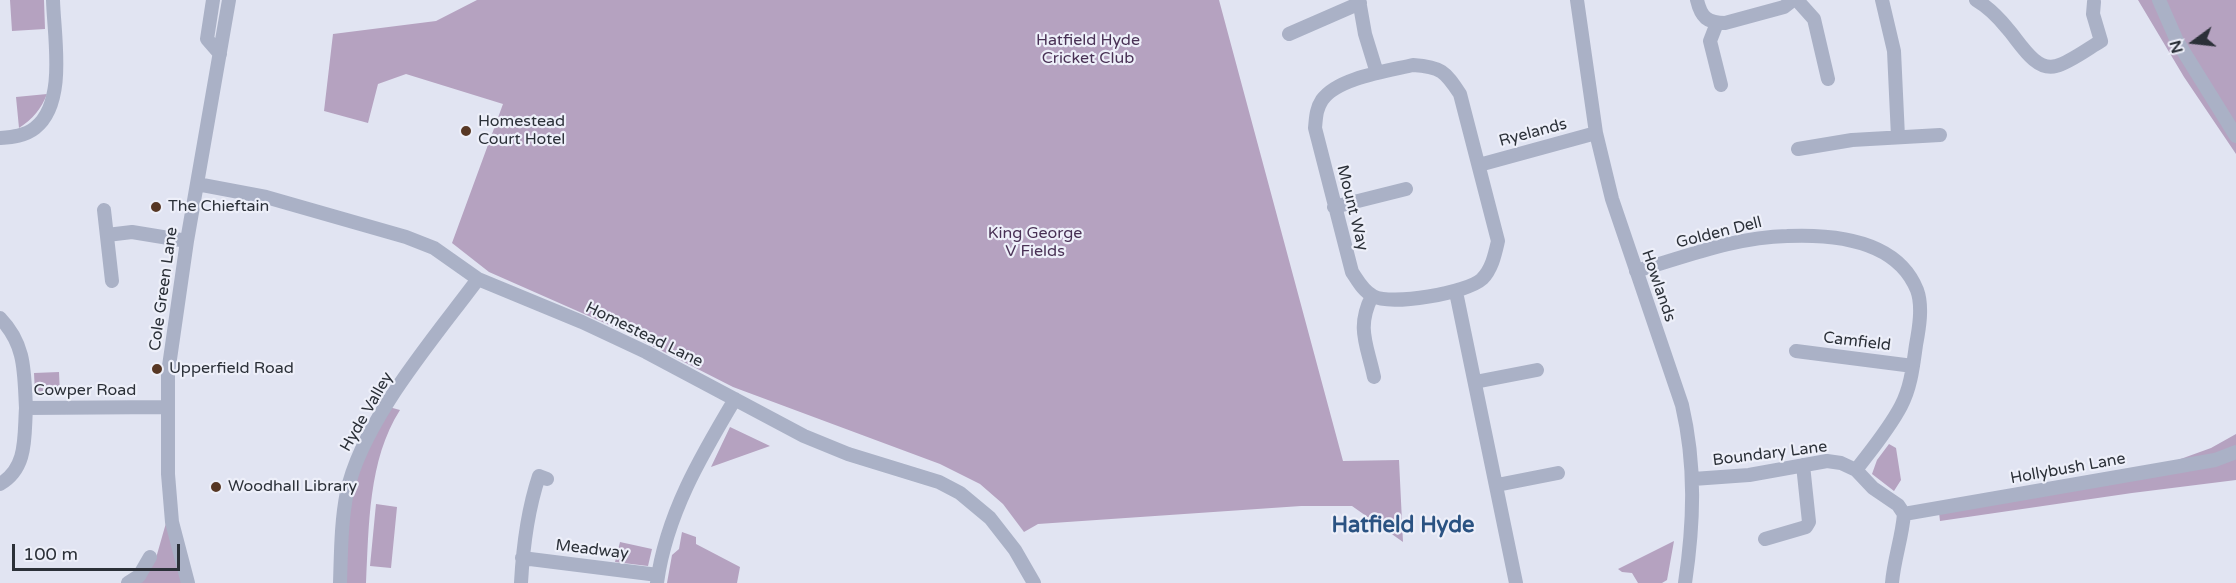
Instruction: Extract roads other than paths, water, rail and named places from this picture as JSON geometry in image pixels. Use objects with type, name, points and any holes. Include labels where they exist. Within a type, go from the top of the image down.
[{"type":"street","points":[[0,138],[25,134],[35,128],[46,116],[54,99],[56,81],[53,0]]},
{"type":"street","points":[[213,0],[207,39],[220,54]]},
{"type":"street","name":"Cole Green Lane","points":[[188,583],[172,522],[168,474],[168,373],[187,241],[229,0]]},
{"type":"street","name":"Howlands","points":[[1577,0],[1596,133],[1612,199],[1682,405],[1692,458],[1694,479],[1690,550],[1685,583]]},
{"type":"street","points":[[1697,0],[1700,13],[1708,21],[1717,23],[1725,23],[1784,7],[1795,0],[1814,20],[1828,79]]},
{"type":"street","points":[[1882,0],[1894,51],[1898,137]]},
{"type":"street","points":[[1976,0],[2006,27],[2031,57],[2045,66],[2057,66],[2101,41],[2093,14],[2094,2]]},
{"type":"street","points":[[2159,0],[2177,41],[2236,136]]},
{"type":"street","points":[[1289,34],[1360,2],[1365,34],[1377,73]]},
{"type":"street","points":[[1717,23],[1710,41],[1721,85]]},
{"type":"street","name":"Mount Way","points":[[1413,65],[1433,67],[1449,76],[1461,94],[1498,241],[1494,260],[1483,279],[1469,287],[1456,292],[1385,301],[1372,296],[1362,287],[1352,272],[1315,128],[1317,111],[1330,91],[1377,73],[1413,65]]},
{"type":"street","name":"Ryelands","points":[[1479,165],[1596,133]]},
{"type":"street","points":[[1798,149],[1852,140],[1940,135]]},
{"type":"street","name":"Homestead Lane","points":[[197,184],[266,196],[406,237],[434,248],[478,279],[582,322],[646,352],[804,436],[848,454],[939,482],[960,493],[977,506],[1002,532],[1034,583]]},
{"type":"street","points":[[1334,207],[1406,189]]},
{"type":"street","points":[[104,210],[112,281]]},
{"type":"street","points":[[107,236],[132,232],[187,241]]},
{"type":"street","name":"Golden Dell","points":[[1636,271],[1730,244],[1767,237],[1812,236],[1855,242],[1884,252],[1907,271],[1918,292],[1919,324],[1912,379],[1902,406],[1856,470]]},
{"type":"street","name":"Hyde Valley","points":[[340,583],[347,492],[360,453],[389,400],[478,279]]},
{"type":"street","points":[[1456,292],[1516,583]]},
{"type":"street","points":[[1372,296],[1365,310],[1362,325],[1374,377]]},
{"type":"street","name":"Cowper Road","points":[[0,318],[20,345],[26,408],[167,407]]},
{"type":"street","name":"Camfield","points":[[1796,351],[1913,366]]},
{"type":"street","points":[[1475,382],[1537,370]]},
{"type":"street","points":[[658,579],[667,538],[688,483],[735,399]]},
{"type":"street","points":[[0,484],[11,476],[19,465],[24,450],[26,408]]},
{"type":"street","name":"Hollybush Lane","points":[[1904,514],[2203,462],[2236,452]]},
{"type":"street","name":"Boundary Lane","points":[[1694,479],[1749,475],[1827,461],[1841,463],[1856,470],[1873,488],[1898,506],[1904,514]]},
{"type":"street","points":[[1765,539],[1806,527],[1809,522],[1803,465]]},
{"type":"street","points":[[1497,486],[1558,473]]},
{"type":"street","points":[[521,583],[524,538],[532,499],[539,476],[548,479]]},
{"type":"street","points":[[1892,583],[1893,563],[1902,532],[1904,514]]},
{"type":"street","points":[[128,583],[139,576],[150,557]]},
{"type":"street","name":"Meadway","points":[[522,558],[658,579]]},
{"type":"place","name":"Homestead Court Hotel","points":[[466,131]]},
{"type":"place","name":"The Chieftain","points":[[156,207]]},
{"type":"place","name":"Upperfield Road","points":[[157,369]]},
{"type":"place","name":"Woodhall Library","points":[[216,487]]},
{"type":"district","name":"Hatfield Hyde","points":[[1403,526]]},
{"type":"park label","name":"Hatfield Hyde Cricket Club","points":[[1088,50]]},
{"type":"park label","name":"King George V Fields","points":[[1035,243]]}]
